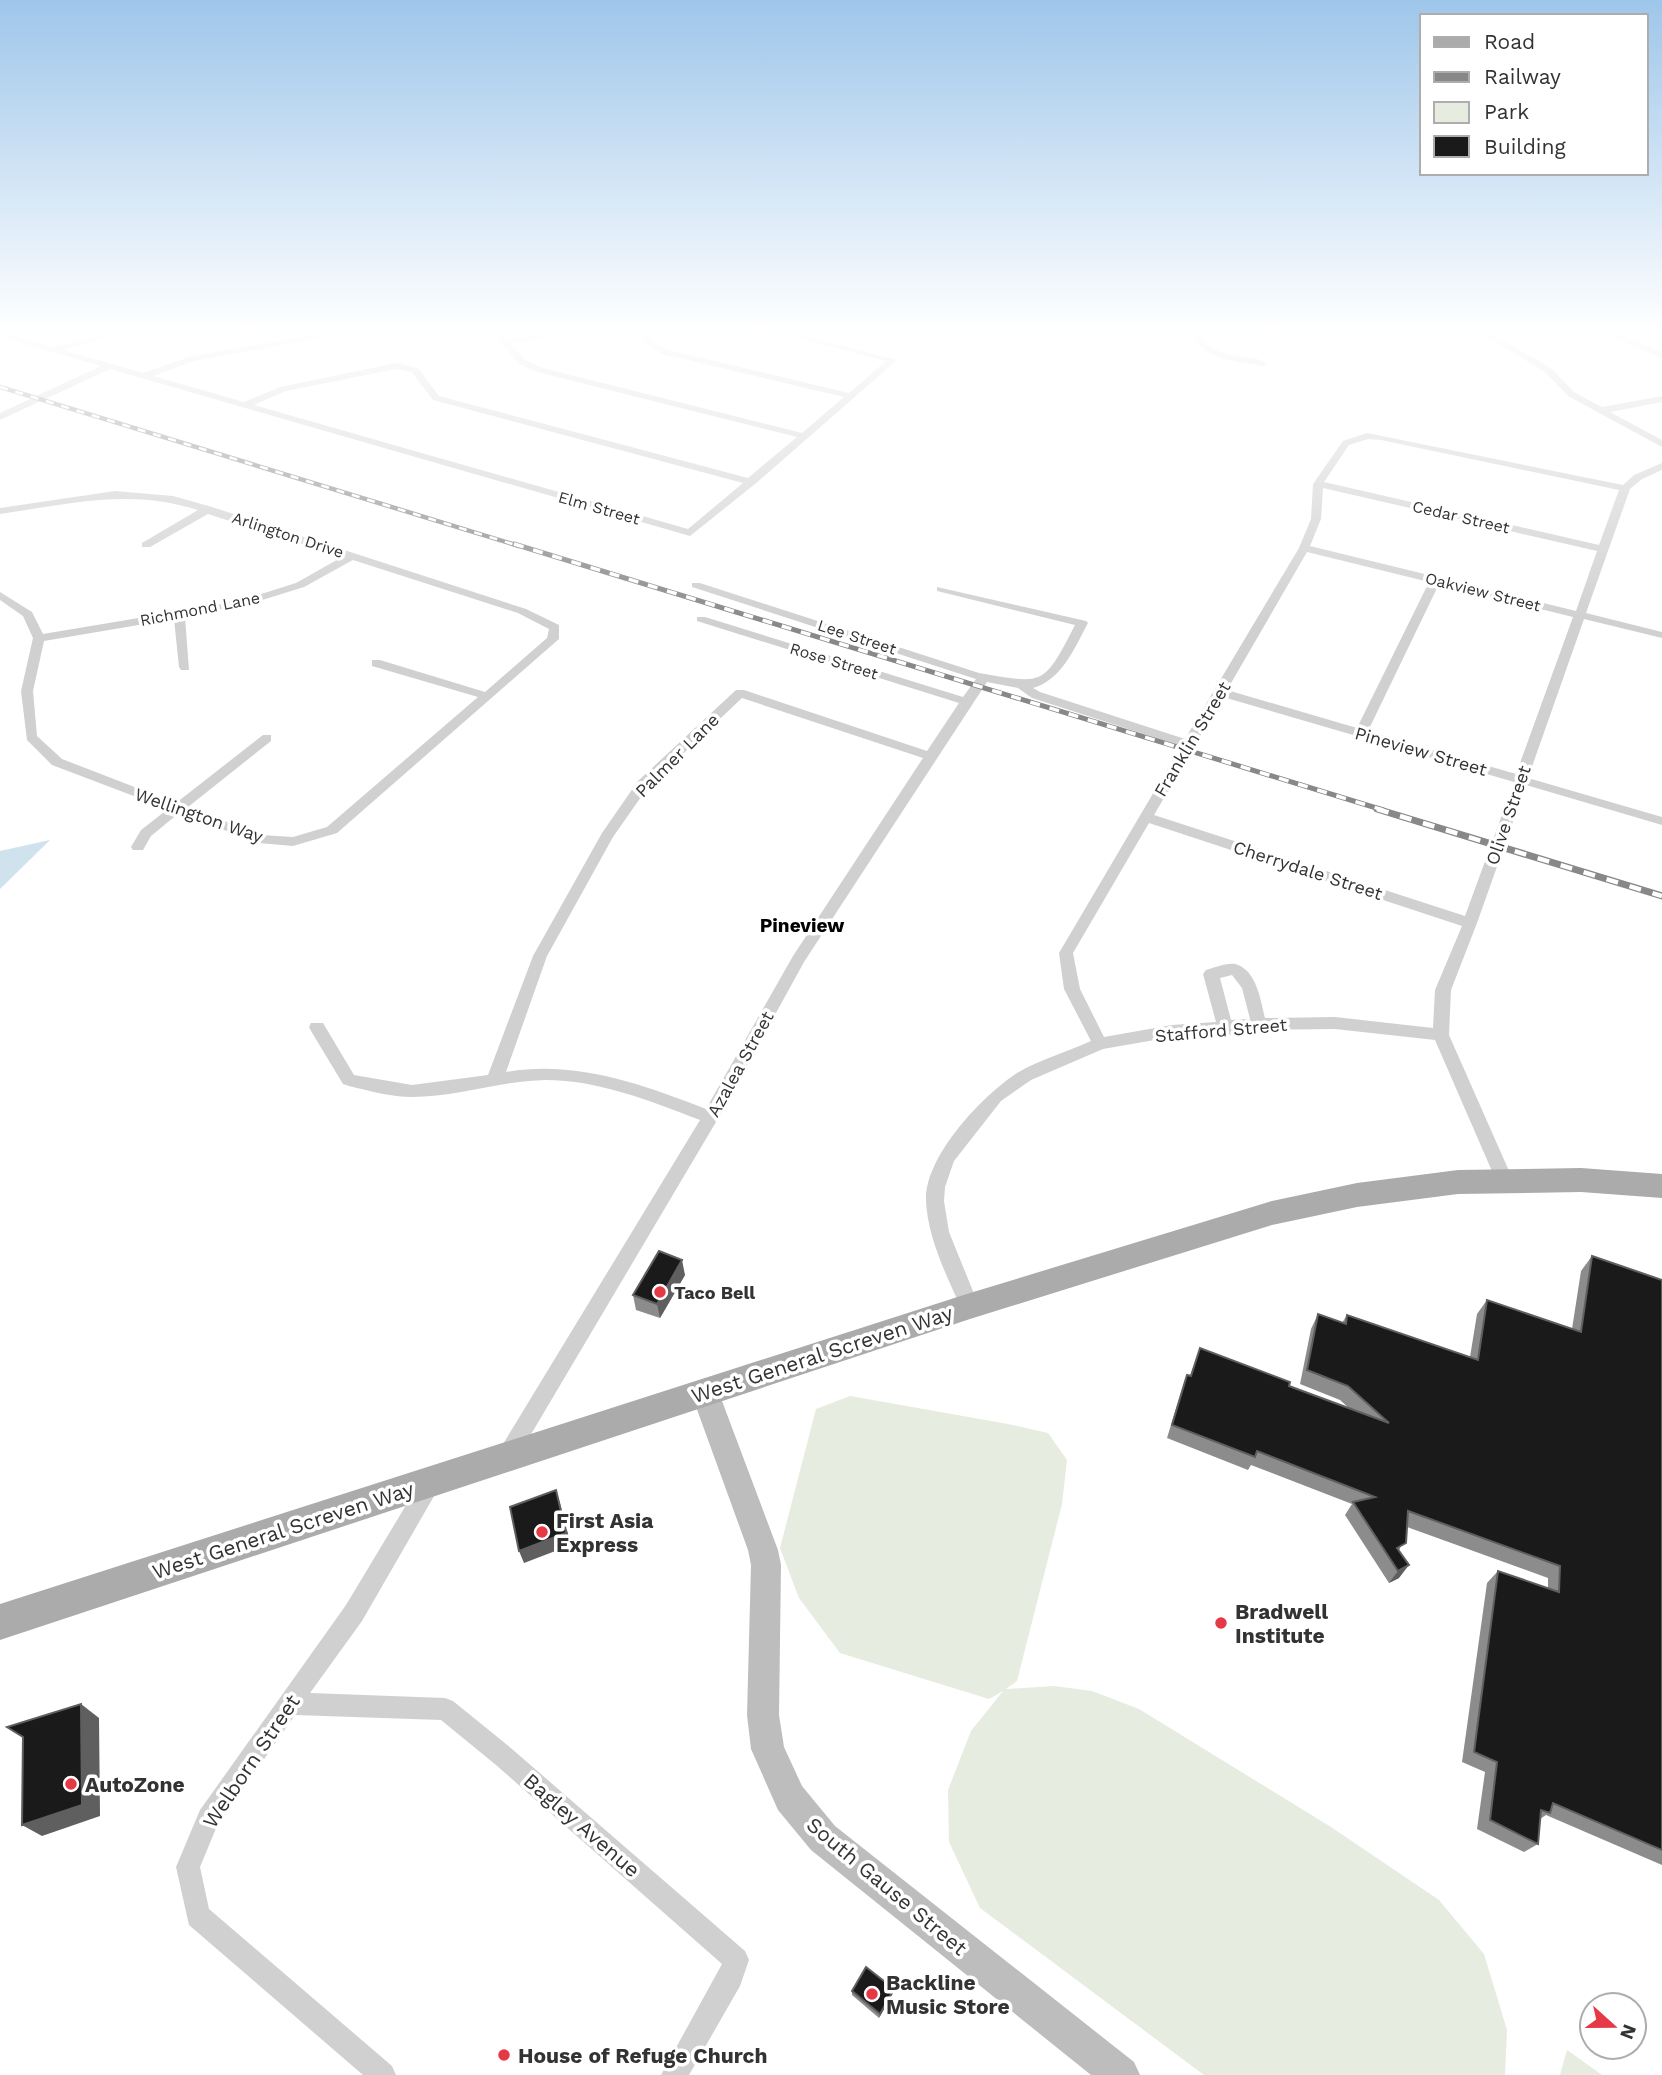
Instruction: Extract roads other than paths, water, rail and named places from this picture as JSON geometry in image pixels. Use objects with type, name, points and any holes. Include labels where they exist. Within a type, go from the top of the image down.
[{"type":"main road","name":"West General Screven Way","points":[[0,1622],[970,1306],[1300,1206],[1390,1189],[1504,1180],[1581,1180],[1662,1186]]},
{"type":"street","name":"Elm Street","points":[[335,431],[690,533],[809,431]]},
{"type":"street","points":[[559,431],[751,482]]},
{"type":"street","points":[[782,431],[803,436]]},
{"type":"street","points":[[1640,431],[1662,443]]},
{"type":"street","points":[[1318,484],[1346,443],[1367,436],[1625,488],[1638,477],[1662,466]]},
{"type":"street","name":"Franklin Street","points":[[1100,1044],[1070,985],[1065,967],[1066,953],[1304,548],[1317,519],[1318,484]]},
{"type":"street","name":"Cedar Street","points":[[1318,484],[1604,549]]},
{"type":"street","name":"Olive Street","points":[[1504,1180],[1441,1035],[1443,989],[1470,923],[1625,488]]},
{"type":"street","name":"Arlington Drive","points":[[0,511],[115,494],[173,499],[522,611],[555,626],[553,639]]},
{"type":"street","points":[[146,545],[208,509]]},
{"type":"street","name":"Oakview Street","points":[[1304,548],[1662,635]]},
{"type":"street","name":"Richmond Lane","points":[[39,638],[222,607],[279,592],[317,577],[352,556]]},
{"type":"street","points":[[1360,734],[1435,580]]},
{"type":"street","name":"Lee Street","points":[[696,585],[985,677],[1020,684],[1036,695],[1188,744]]},
{"type":"street","points":[[941,589],[1082,622],[1063,657],[1047,677],[1035,684],[1020,684]]},
{"type":"street","points":[[0,595],[28,614],[39,638]]},
{"type":"street","points":[[179,613],[185,667]]},
{"type":"street","name":"Rose Street","points":[[701,619],[967,702]]},
{"type":"street","name":"Wellington Way","points":[[39,638],[27,691],[31,737],[57,762],[259,839],[293,842],[332,830],[553,639]]},
{"type":"street","points":[[376,663],[486,696]]},
{"type":"street","name":"Azalea Street","points":[[506,1458],[710,1117],[798,960],[847,882],[985,677]]},
{"type":"street","name":"Pineview Street","points":[[1220,692],[1662,821]]},
{"type":"street","name":"Palmer Lane","points":[[495,1079],[540,956],[607,836],[643,784],[740,693],[932,757]]},
{"type":"street","points":[[138,847],[146,833],[267,738]]},
{"type":"street","name":"Cherrydale Street","points":[[1146,817],[1470,923]]},
{"type":"street","points":[[1226,1029],[1211,974],[1235,969],[1249,986],[1259,1024]]},
{"type":"street","name":"Stafford Street","points":[[970,1306],[936,1216],[936,1186],[944,1165],[958,1143],[995,1097],[1043,1066],[1100,1044],[1172,1031],[1226,1029],[1259,1024],[1335,1024],[1441,1035]]},
{"type":"street","points":[[317,1027],[349,1080],[385,1090],[414,1091],[544,1074],[582,1076],[648,1093],[710,1117]]},
{"type":"street","name":"South Gause Street","points":[[705,1393],[763,1550],[767,1580],[763,1715],[768,1749],[790,1798],[804,1818],[830,1844],[1121,2075]]},
{"type":"street","name":"Welborn Street","points":[[383,2075],[198,1916],[188,1867],[208,1818],[354,1613],[431,1482]]},
{"type":"street","name":"Bagley Avenue","points":[[288,1704],[445,1709],[504,1757],[736,1960],[731,1977],[674,2075]]},
{"type":"water","points":[[50,840],[0,889],[0,851]]},
{"type":"railway","points":[[143,431],[519,546]]},
{"type":"railway","points":[[514,544],[1383,810]]},
{"type":"railway","points":[[1377,809],[1662,896]]},
{"type":"place","name":"Taco Bell","points":[[660,1292]]},
{"type":"place","name":"First Asia Express","points":[[542,1532]]},
{"type":"place","name":"Bradwell Institute","points":[[1221,1623]]},
{"type":"place","name":"AutoZone","points":[[71,1784]]},
{"type":"place","name":"Backline Music Store","points":[[872,1994]]},
{"type":"place","name":"House of Refuge Church","points":[[504,2055]]},
{"type":"district","name":"Pineview","points":[[802,925]]}]
